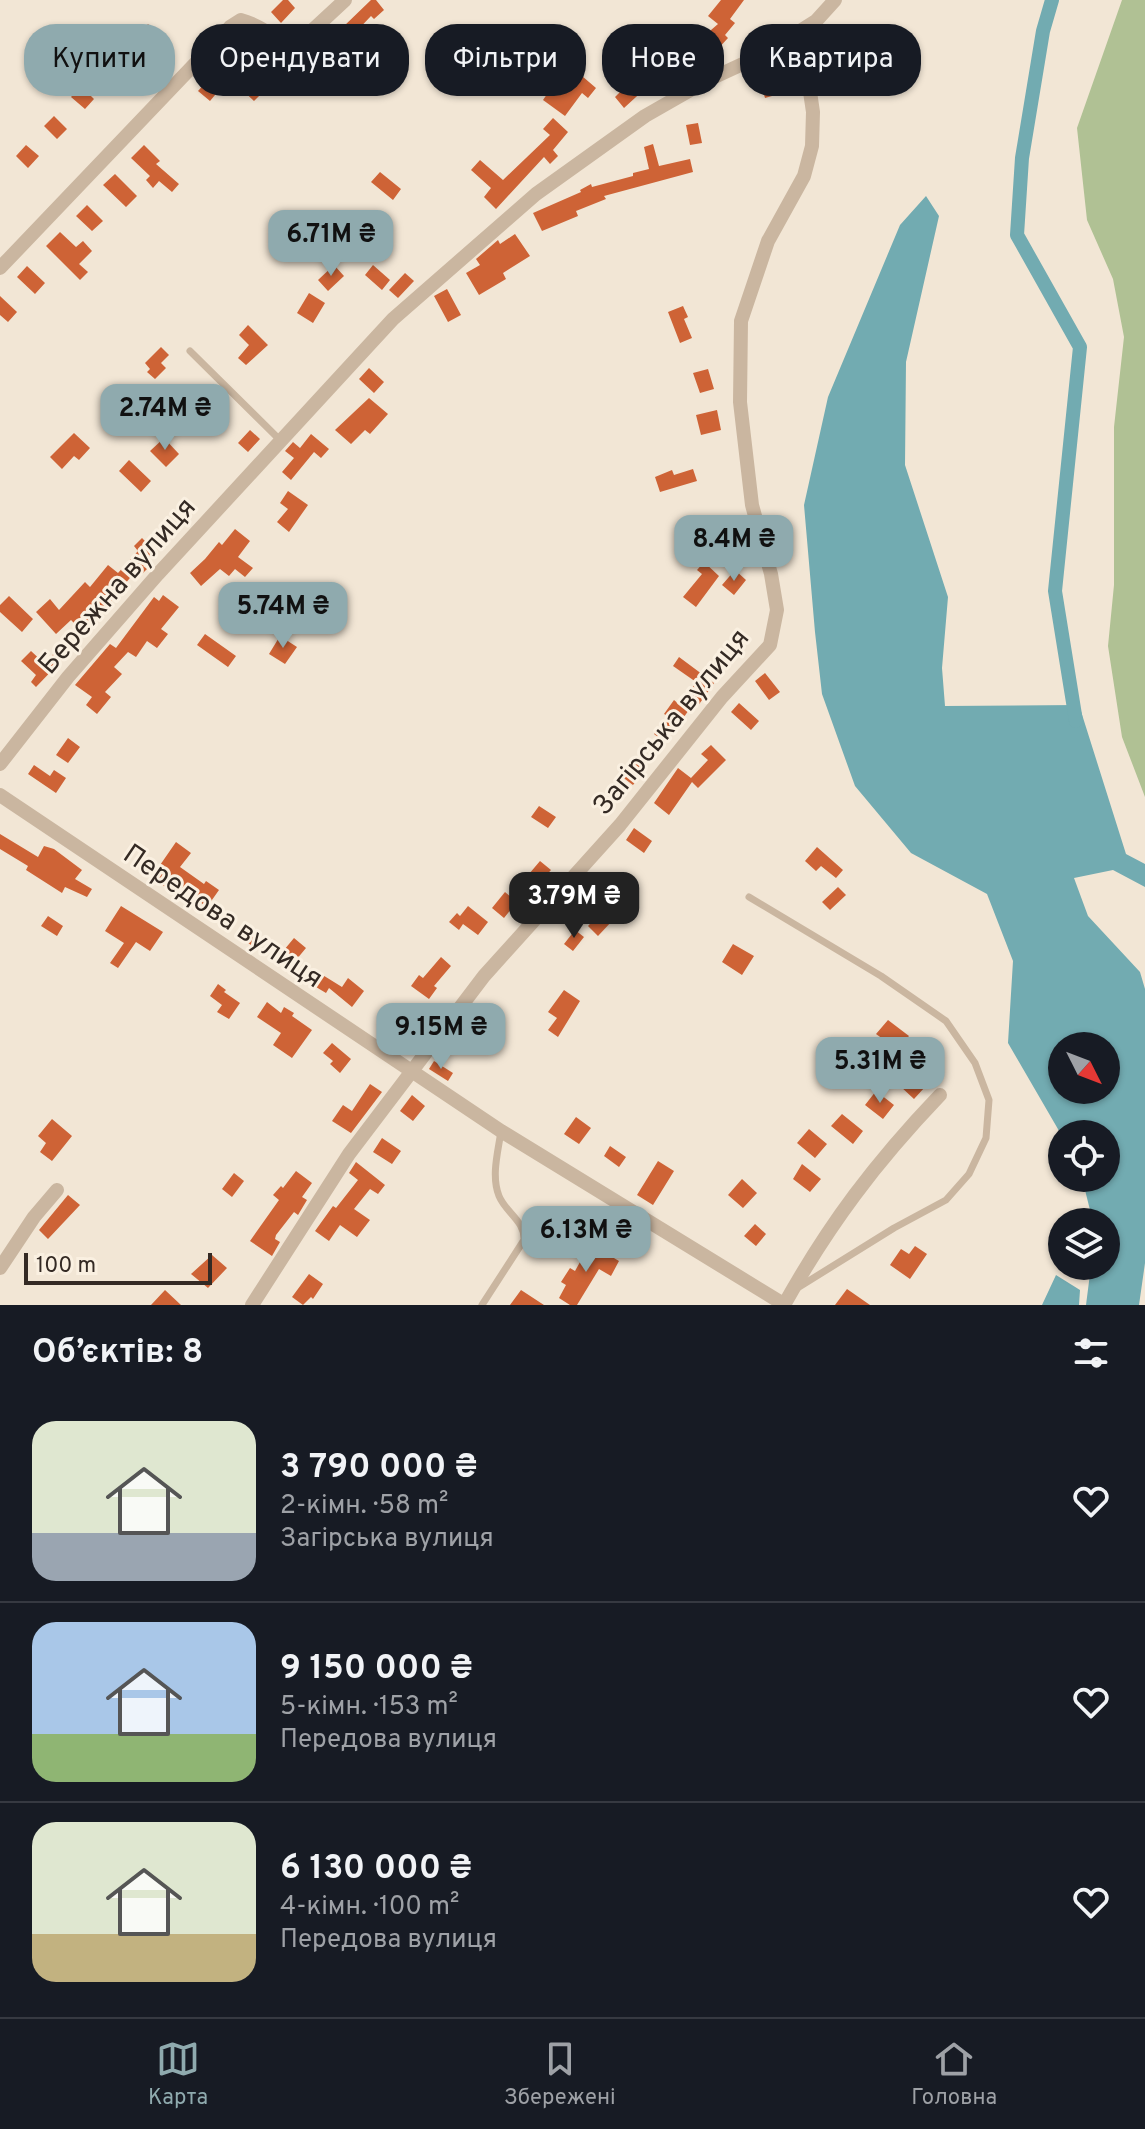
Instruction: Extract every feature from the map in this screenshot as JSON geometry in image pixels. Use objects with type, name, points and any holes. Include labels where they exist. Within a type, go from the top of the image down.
[{"type":"street","points":[[0,268],[230,27],[241,20],[250,22],[279,38],[296,43],[345,0]]},
{"type":"street","name":"Бережна вулиця","points":[[811,24],[835,0]]},
{"type":"street","name":"Бережна вулиця","points":[[0,764],[68,677],[158,574],[393,319],[536,194],[645,116],[740,65]]},
{"type":"street","name":"Загірська вулиця","points":[[252,1305],[349,1154],[484,976],[620,825],[722,697],[770,645],[777,610],[771,574],[752,505],[740,402],[741,321],[768,241],[804,176],[812,146],[811,96]]},
{"type":"street","name":"Передова вулиця","points":[[0,795],[501,1131],[786,1302]]},
{"type":"street","points":[[786,1302],[817,1245],[857,1190],[902,1134],[940,1095]]},
{"type":"street","points":[[0,1268],[34,1217],[57,1190]]},
{"type":"lane","points":[[190,351],[281,441]]},
{"type":"lane","points":[[749,897],[881,976],[946,1021],[975,1063],[989,1100],[986,1138],[969,1174],[946,1200],[894,1228],[786,1302]]},
{"type":"lane","points":[[482,1305],[524,1240],[523,1228],[506,1208],[496,1184],[501,1131]]},
{"type":"green space","points":[[1122,0],[1145,0],[1145,797],[1122,737],[1108,646],[1114,585],[1114,427],[1124,337],[1113,279],[1087,220],[1077,128]]},
{"type":"water","points":[[926,196],[939,216],[906,362],[905,465],[948,597],[942,668],[945,706],[1079,705],[1126,854],[1145,864],[1145,887],[1113,870],[1074,878],[1088,916],[1140,972],[1145,989],[1145,1263],[1139,1305],[1086,1305],[1089,1280],[1120,1280],[1120,1208],[1090,1208],[1086,1192],[1120,1192],[1120,1120],[1053,1120],[1008,1043],[1013,961],[987,894],[911,853],[855,786],[822,694],[804,505],[828,397],[900,225]]},
{"type":"water","points":[[1054,1280],[1064,1280],[1080,1290],[1079,1305],[1042,1305]]},
{"type":"building","points":[[283,0],[288,0],[295,8],[281,23],[271,12]]},
{"type":"building","points":[[371,0],[376,0],[384,10],[363,24],[346,24]]},
{"type":"building","points":[[721,0],[744,0],[730,19],[735,23],[725,35],[728,38],[724,42],[724,24],[718,24],[708,16]]},
{"type":"building","points":[[586,79],[596,88],[588,98],[586,96]]},
{"type":"building","points":[[91,96],[94,99],[85,109],[71,97]]},
{"type":"building","points":[[546,96],[580,96],[565,116],[543,100]]},
{"type":"building","points":[[616,96],[637,96],[624,108]]},
{"type":"building","points":[[54,116],[67,129],[57,139],[44,126]]},
{"type":"building","points":[[553,118],[568,132],[553,150],[558,156],[550,164],[544,157],[496,209],[484,197],[491,188],[471,170],[480,160],[503,180],[550,135],[543,129]]},
{"type":"building","points":[[698,123],[702,143],[690,145],[686,125]]},
{"type":"building","points":[[653,144],[659,166],[690,159],[693,172],[604,196],[606,199],[576,211],[578,216],[542,231],[533,213],[581,192],[591,184],[592,187],[649,169],[644,147]]},
{"type":"building","points":[[26,145],[39,156],[28,168],[16,156]]},
{"type":"building","points":[[144,145],[160,161],[156,164],[179,184],[172,192],[159,181],[153,188],[146,180],[150,176],[131,158]]},
{"type":"building","points":[[380,172],[401,189],[393,200],[371,182]]},
{"type":"building","points":[[115,174],[137,196],[126,207],[103,185]]},
{"type":"building","points":[[87,205],[103,221],[92,231],[76,216]]},
{"type":"building","points":[[337,220],[353,234],[332,258],[310,237],[320,228],[324,234]]},
{"type":"building","points":[[60,232],[76,247],[83,241],[92,251],[79,264],[88,272],[80,280],[46,246]]},
{"type":"building","points":[[515,234],[530,256],[503,273],[506,279],[479,295],[466,273],[480,265],[476,259],[498,240],[500,244]]},
{"type":"building","points":[[334,265],[344,276],[328,291],[318,280]]},
{"type":"building","points":[[373,265],[390,280],[382,290],[365,275]]},
{"type":"building","points":[[27,266],[45,283],[35,294],[17,277]]},
{"type":"building","points":[[405,273],[414,281],[398,298],[389,290]]},
{"type":"building","points":[[447,289],[461,315],[448,322],[434,296]]},
{"type":"building","points":[[309,293],[325,303],[313,323],[297,313]]},
{"type":"building","points":[[0,296],[17,312],[8,322],[0,315]]},
{"type":"building","points":[[683,306],[688,317],[684,319],[692,338],[680,343],[668,312]]},
{"type":"building","points":[[248,325],[268,345],[246,365],[238,358],[249,345],[239,335]]},
{"type":"building","points":[[161,347],[169,355],[161,363],[166,368],[155,379],[147,372],[150,369],[145,363]]},
{"type":"building","points":[[369,368],[384,382],[374,393],[359,379]]},
{"type":"building","points":[[708,369],[714,389],[700,393],[693,373]]},
{"type":"building","points":[[369,398],[388,414],[370,434],[365,430],[351,444],[335,430]]},
{"type":"building","points":[[717,410],[721,430],[701,435],[696,415]]},
{"type":"building","points":[[250,430],[260,439],[248,452],[238,443]]},
{"type":"building","points":[[74,433],[90,448],[79,460],[74,456],[62,469],[50,457]]},
{"type":"building","points":[[311,434],[329,449],[321,458],[314,452],[291,480],[282,472],[294,458],[285,451],[293,442],[300,448]]},
{"type":"building","points":[[164,438],[179,454],[166,467],[150,451]]},
{"type":"building","points":[[129,460],[151,481],[141,492],[119,471]]},
{"type":"building","points":[[693,469],[697,481],[660,492],[655,477],[672,470],[674,475]]},
{"type":"building","points":[[288,491],[308,505],[289,532],[277,522],[288,509],[280,503]]},
{"type":"building","points":[[235,529],[250,541],[238,557],[253,568],[245,577],[235,569],[229,576],[220,569],[201,586],[190,573]]},
{"type":"building","points":[[142,538],[156,552],[143,566],[147,569],[139,577],[134,573],[90,622],[93,625],[85,634],[71,620],[56,634],[36,612],[50,599],[59,610],[85,582],[90,587],[108,565],[118,573],[138,551],[134,546]]},
{"type":"building","points":[[704,562],[719,576],[696,607],[683,597],[702,574],[697,570]]},
{"type":"building","points":[[735,570],[746,580],[734,595],[722,585]]},
{"type":"building","points":[[163,595],[179,607],[161,629],[168,634],[157,648],[147,641],[136,657],[128,652],[114,667],[122,674],[105,692],[111,697],[97,714],[86,705],[92,697],[75,685],[110,644],[116,648],[154,597],[159,601]]},
{"type":"building","points":[[9,596],[33,619],[22,632],[0,612],[0,605]]},
{"type":"building","points":[[205,634],[236,656],[228,667],[197,645]]},
{"type":"building","points":[[280,636],[297,647],[285,664],[269,654]]},
{"type":"building","points":[[31,651],[45,664],[55,652],[63,659],[36,687],[31,682],[36,675],[21,661]]},
{"type":"building","points":[[679,657],[714,683],[695,710],[691,707],[662,740],[654,734],[668,716],[664,714],[674,700],[681,706],[696,682],[673,666]]},
{"type":"building","points":[[765,673],[780,692],[769,700],[755,681]]},
{"type":"building","points":[[739,703],[759,721],[751,730],[731,712]]},
{"type":"building","points":[[68,738],[80,747],[68,763],[56,755]]},
{"type":"building","points":[[711,745],[726,760],[698,788],[692,782],[669,815],[654,803],[678,768],[691,778],[708,760],[701,754]]},
{"type":"building","points":[[635,758],[647,767],[633,785],[621,776]]},
{"type":"building","points":[[34,765],[50,776],[54,770],[66,778],[56,793],[28,774]]},
{"type":"building","points":[[539,806],[556,817],[548,828],[531,817]]},
{"type":"building","points":[[634,828],[652,841],[644,853],[626,840]]},
{"type":"building","points":[[0,834],[38,857],[44,846],[54,849],[82,870],[75,879],[92,889],[87,897],[65,887],[62,893],[26,870],[28,866],[0,849]]},
{"type":"building","points":[[176,842],[191,853],[180,867],[204,884],[206,881],[219,890],[207,907],[176,885],[171,891],[138,868],[145,858],[158,868]]},
{"type":"building","points":[[817,847],[843,870],[836,878],[821,866],[816,871],[805,861]]},
{"type":"building","points":[[540,861],[551,870],[539,883],[529,874]]},
{"type":"building","points":[[615,872],[630,882],[621,897],[605,887]]},
{"type":"building","points":[[838,887],[846,895],[830,910],[822,902]]},
{"type":"building","points":[[505,892],[517,902],[504,918],[492,908]]},
{"type":"building","points":[[121,906],[163,932],[150,951],[136,942],[118,968],[110,963],[124,943],[105,931]]},
{"type":"building","points":[[468,906],[488,922],[478,935],[463,924],[459,930],[449,922],[457,913],[460,916]]},
{"type":"building","points":[[602,911],[613,920],[598,936],[588,926]]},
{"type":"building","points":[[48,916],[63,926],[57,936],[41,926]]},
{"type":"building","points":[[245,924],[259,934],[251,945],[237,935]]},
{"type":"building","points":[[575,930],[584,937],[573,951],[564,944]]},
{"type":"building","points":[[294,938],[306,948],[291,966],[279,956]]},
{"type":"building","points":[[733,944],[754,956],[742,975],[722,962]]},
{"type":"building","points":[[441,957],[451,966],[434,986],[437,988],[429,999],[411,986],[419,975],[423,978]]},
{"type":"building","points":[[321,974],[342,987],[348,978],[364,991],[352,1007],[329,988],[326,993],[316,987]]},
{"type":"building","points":[[218,984],[240,1003],[229,1019],[217,1012],[222,1005],[210,996]]},
{"type":"building","points":[[564,990],[580,1001],[558,1037],[548,1030],[557,1018],[548,1012]]},
{"type":"building","points":[[267,1002],[281,1013],[284,1007],[294,1013],[292,1016],[312,1030],[292,1058],[273,1045],[281,1033],[257,1017]]},
{"type":"building","points":[[470,1012],[487,1022],[479,1035],[463,1024]]},
{"type":"building","points":[[888,1020],[909,1036],[892,1056],[925,1087],[914,1099],[900,1086],[902,1083],[873,1061],[887,1042],[876,1034]]},
{"type":"building","points":[[332,1043],[351,1059],[340,1073],[330,1064],[333,1061],[323,1053]]},
{"type":"building","points":[[434,1061],[453,1073],[448,1081],[429,1069]]},
{"type":"building","points":[[370,1084],[382,1092],[351,1133],[332,1121],[343,1105],[352,1111]]},
{"type":"building","points":[[876,1091],[894,1105],[883,1119],[865,1105]]},
{"type":"building","points":[[412,1095],[425,1106],[413,1121],[400,1111]]},
{"type":"building","points":[[842,1114],[863,1131],[853,1144],[831,1126]]},
{"type":"building","points":[[576,1117],[591,1128],[579,1144],[564,1134]]},
{"type":"building","points":[[52,1119],[72,1136],[52,1161],[40,1152],[46,1143],[38,1136]]},
{"type":"building","points":[[809,1129],[827,1144],[815,1158],[797,1143]]},
{"type":"building","points":[[382,1138],[401,1151],[392,1164],[373,1152]]},
{"type":"building","points":[[610,1146],[626,1157],[619,1167],[604,1156]]},
{"type":"building","points":[[658,1161],[674,1171],[653,1205],[637,1195]]},
{"type":"building","points":[[356,1162],[385,1185],[378,1194],[370,1189],[354,1209],[370,1220],[357,1237],[340,1225],[329,1241],[315,1231],[358,1180],[349,1173]]},
{"type":"building","points":[[802,1164],[821,1179],[810,1192],[793,1179]]},
{"type":"building","points":[[296,1171],[312,1183],[302,1197],[307,1200],[298,1215],[294,1212],[276,1235],[275,1239],[280,1242],[272,1256],[250,1241],[279,1200],[273,1195]]},
{"type":"building","points":[[234,1173],[244,1181],[232,1197],[222,1189]]},
{"type":"building","points":[[742,1179],[757,1193],[743,1208],[728,1195]]},
{"type":"building","points":[[68,1195],[80,1205],[48,1239],[39,1230]]},
{"type":"building","points":[[755,1224],[766,1234],[756,1246],[744,1236]]},
{"type":"building","points":[[590,1244],[619,1261],[611,1276],[599,1269],[577,1305],[570,1305],[559,1298],[566,1285],[561,1282],[570,1268],[575,1271]]},
{"type":"building","points":[[915,1246],[927,1254],[910,1279],[890,1265],[901,1249],[909,1254]]},
{"type":"building","points":[[212,1255],[227,1268],[208,1288],[191,1274]]},
{"type":"building","points":[[309,1274],[323,1284],[313,1299],[311,1297],[303,1305],[292,1297]]},
{"type":"building","points":[[847,1289],[870,1305],[835,1305]]},
{"type":"building","points":[[165,1290],[181,1305],[151,1305]]},
{"type":"building","points":[[521,1290],[544,1305],[510,1305]]},
{"type":"waterway","points":[[1052,0],[1043,31],[1022,158],[1017,235],[1080,347],[1055,591],[1076,721]]}]
